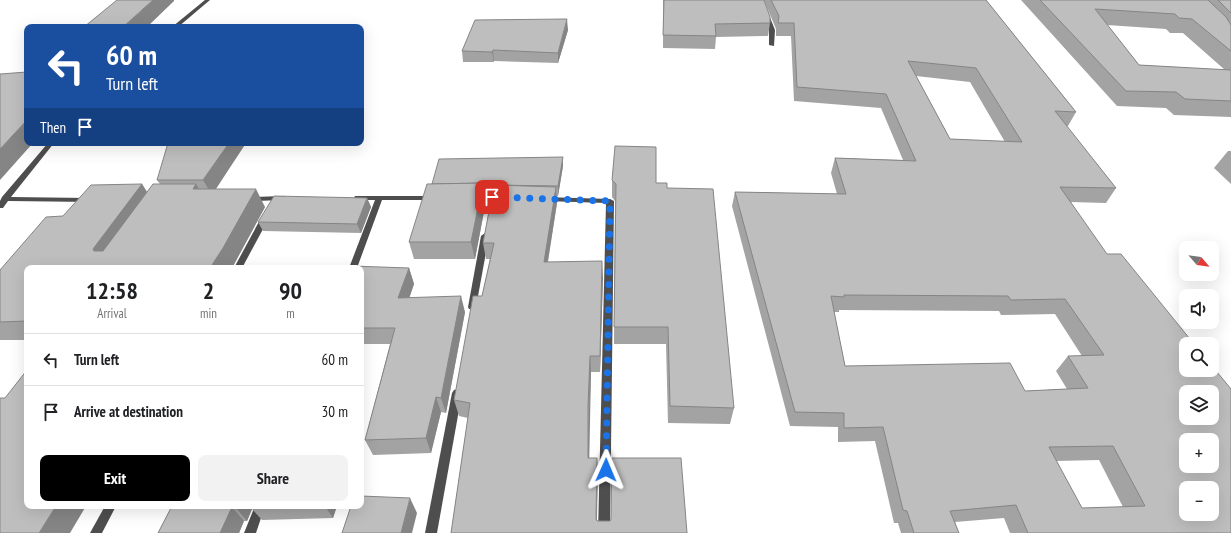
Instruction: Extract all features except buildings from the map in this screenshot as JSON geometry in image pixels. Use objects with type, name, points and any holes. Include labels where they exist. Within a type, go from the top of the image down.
[{"type":"street","points":[[179,24],[208,0]]},
{"type":"street","points":[[761,0],[772,30],[772,45]]},
{"type":"street","points":[[3,202],[49,146]]},
{"type":"street","points":[[245,199],[272,205],[290,198]]},
{"type":"street","points":[[350,198],[440,198]]},
{"type":"street","points":[[470,198],[491,201],[508,198]]},
{"type":"street","points":[[354,265],[380,199]]},
{"type":"street","points":[[539,199],[610,201],[604,533]]},
{"type":"street","points":[[3,202],[98,200]]},
{"type":"street","points":[[240,265],[272,205]]},
{"type":"street","points":[[471,314],[486,229]]},
{"type":"street","points":[[431,533],[458,385]]},
{"type":"street","points":[[96,533],[109,509]]},
{"type":"street","points":[[250,533],[259,509]]},
{"type":"route","points":[[492,197],[610,201],[606,470]]}]
